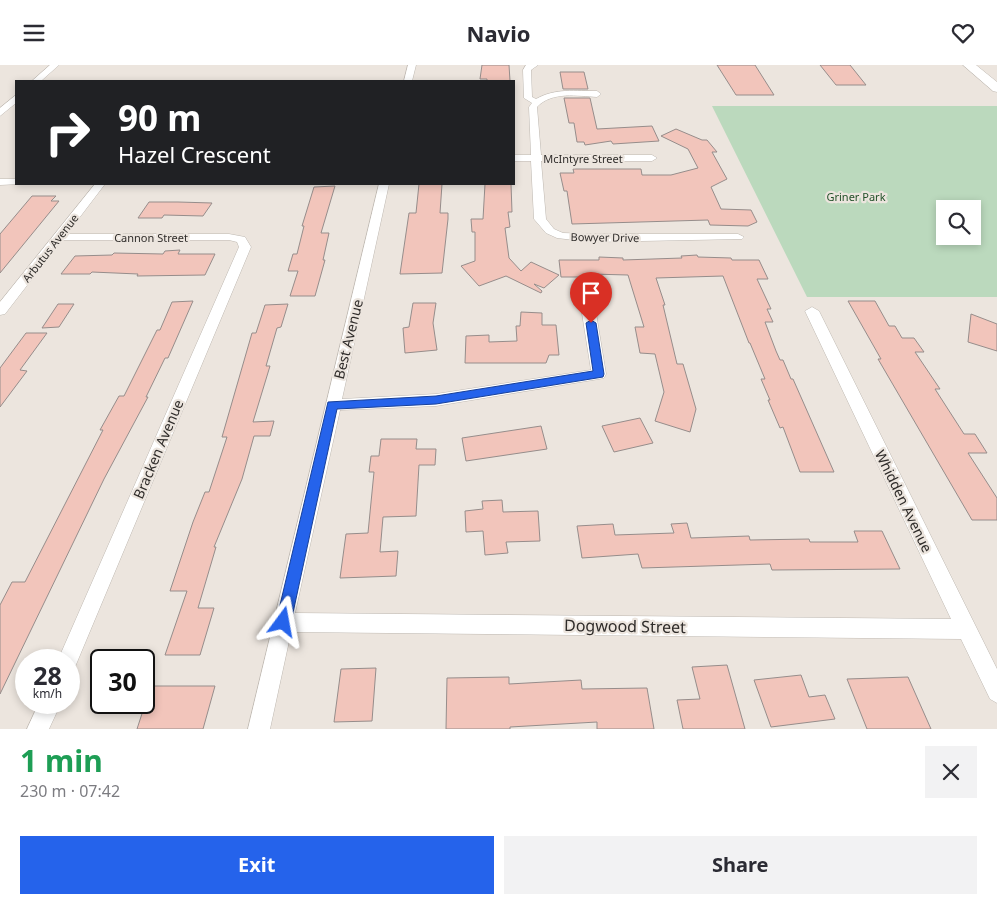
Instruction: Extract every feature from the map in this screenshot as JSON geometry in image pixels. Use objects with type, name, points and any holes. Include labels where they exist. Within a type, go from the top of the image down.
[{"type":"street","points":[[37,80],[55,65]]},
{"type":"street","points":[[408,80],[412,65]]},
{"type":"street","points":[[534,65],[526,70],[528,98],[536,102],[558,94],[597,94]]},
{"type":"street","points":[[969,65],[997,88]]},
{"type":"street","points":[[0,113],[15,100]]},
{"type":"street","name":"Bowyer Drive","points":[[536,102],[534,107],[540,219],[550,231],[561,236],[591,239],[738,237]]},
{"type":"street","name":"McIntyre Street","points":[[515,158],[652,158]]},
{"type":"street","points":[[0,182],[15,182]]},
{"type":"street","name":"Arbutus Avenue","points":[[0,311],[99,185]]},
{"type":"street","name":"Best Avenue","points":[[259,729],[384,185]]},
{"type":"street","name":"Cannon Street","points":[[60,237],[229,237],[241,239]]},
{"type":"street","name":"Bracken Avenue","points":[[73,649],[246,247],[241,239]]},
{"type":"street","points":[[332,405],[436,400],[599,374],[588,307]]},
{"type":"street","name":"Whidden Avenue","points":[[812,311],[997,692]]},
{"type":"street","name":"Dogwood Street","points":[[283,622],[966,629]]},
{"type":"street","points":[[38,729],[45,714]]},
{"type":"green space","name":"Griner Park","points":[[712,106],[997,106],[997,297],[807,297]]},
{"type":"building","points":[[482,65],[509,65],[510,80],[480,79]]},
{"type":"building","points":[[717,65],[755,65],[774,95],[736,95]]},
{"type":"building","points":[[820,65],[850,65],[866,85],[836,85]]},
{"type":"building","points":[[560,72],[584,72],[588,89],[563,89]]},
{"type":"building","points":[[564,98],[590,98],[597,129],[652,126],[659,141],[613,144],[611,141],[585,145],[584,142],[577,142],[574,123],[569,123]]},
{"type":"building","points":[[676,129],[702,140],[707,140],[717,152],[712,152],[727,179],[711,187],[721,209],[751,210],[757,222],[748,226],[710,225],[708,220],[572,224],[567,191],[564,191],[560,173],[574,173],[573,169],[641,169],[642,175],[671,175],[698,168],[688,149],[661,136]]},
{"type":"building","points":[[419,185],[442,185],[440,213],[448,213],[442,273],[400,274],[409,213],[416,213]]},
{"type":"building","points":[[485,185],[511,185],[512,212],[508,212],[510,227],[505,228],[509,258],[521,271],[531,262],[559,275],[544,288],[534,284],[542,291],[541,293],[506,276],[479,286],[461,266],[475,261],[475,232],[472,232],[471,219],[483,219]]},
{"type":"building","points":[[335,186],[321,233],[329,233],[323,260],[325,260],[315,296],[290,296],[298,271],[288,271],[293,254],[297,254],[304,226],[302,226],[314,187]]},
{"type":"building","points":[[32,196],[56,196],[51,201],[59,201],[0,273],[0,234]]},
{"type":"building","points":[[149,202],[212,203],[203,216],[164,215],[162,218],[138,218]]},
{"type":"building","points":[[180,250],[178,254],[215,254],[205,275],[137,276],[138,274],[92,272],[90,274],[61,274],[75,256],[112,255],[114,253],[163,254],[165,251]]},
{"type":"building","points":[[697,255],[698,257],[731,258],[732,260],[759,260],[768,279],[757,279],[771,309],[767,309],[773,322],[765,322],[780,360],[783,360],[791,379],[793,379],[834,472],[800,472],[783,427],[780,428],[768,400],[770,400],[761,379],[765,379],[723,276],[656,278],[665,305],[663,305],[677,364],[683,364],[696,409],[690,432],[655,421],[664,392],[655,354],[640,353],[635,327],[644,327],[628,275],[590,274],[590,277],[561,277],[559,260],[599,260],[599,257],[623,258],[623,260],[682,258],[681,256]]},
{"type":"building","points":[[193,301],[168,358],[165,358],[146,397],[148,397],[104,479],[22,649],[15,649],[15,663],[0,694],[0,605],[12,582],[25,582],[103,430],[100,430],[119,396],[124,396],[157,330],[160,330],[172,302]]},
{"type":"building","points":[[848,301],[875,301],[889,326],[895,326],[902,338],[914,338],[924,352],[915,352],[940,389],[935,389],[964,434],[975,434],[987,453],[968,453],[997,498],[997,520],[972,520],[878,359],[881,359]]},
{"type":"building","points":[[413,303],[436,303],[433,323],[437,350],[405,353],[403,328],[409,327]]},
{"type":"building","points":[[58,304],[74,304],[59,327],[42,328]]},
{"type":"building","points":[[288,304],[281,327],[277,328],[266,366],[270,366],[253,422],[274,421],[270,436],[254,436],[242,479],[214,547],[216,547],[198,608],[214,608],[200,655],[165,655],[187,591],[170,591],[193,522],[205,492],[209,492],[227,437],[222,437],[252,333],[256,333],[265,305]]},
{"type":"building","points":[[521,312],[542,313],[542,325],[556,325],[559,355],[549,355],[546,363],[465,363],[466,336],[489,335],[489,342],[517,341],[516,326],[520,326]]},
{"type":"building","points":[[971,314],[997,324],[997,351],[968,342]]},
{"type":"building","points":[[26,333],[47,333],[20,370],[27,371],[0,407],[0,368]]},
{"type":"building","points":[[640,418],[653,443],[614,452],[602,426]]},
{"type":"building","points":[[541,426],[547,449],[466,461],[462,438]]},
{"type":"building","points":[[381,439],[417,439],[416,449],[436,449],[435,465],[419,465],[416,516],[383,517],[380,552],[398,551],[396,576],[340,578],[346,534],[368,533],[374,472],[369,472],[371,456],[379,456]]},
{"type":"building","points":[[502,500],[503,512],[538,511],[540,541],[506,542],[508,553],[485,555],[483,531],[466,532],[465,511],[483,509],[482,501]]},
{"type":"building","points":[[687,523],[691,538],[749,536],[750,540],[809,539],[810,542],[858,542],[854,531],[882,531],[900,569],[772,570],[770,564],[642,568],[638,554],[582,558],[577,526],[613,524],[615,535],[674,533],[671,524]]},
{"type":"building","points":[[727,665],[745,729],[683,729],[677,700],[700,699],[692,667]]},
{"type":"building","points":[[376,668],[372,721],[334,722],[341,669]]},
{"type":"building","points":[[801,675],[809,697],[825,695],[835,719],[771,727],[754,680]]},
{"type":"building","points":[[509,677],[509,684],[581,680],[582,689],[647,688],[654,729],[597,729],[597,722],[510,727],[510,729],[446,729],[447,678]]},
{"type":"building","points":[[908,677],[931,729],[867,729],[847,679]]},
{"type":"building","points":[[155,686],[215,686],[203,729],[137,729],[142,714],[155,714]]},
{"type":"route","points":[[283,622],[332,405],[436,400],[599,374],[591,323]]}]
